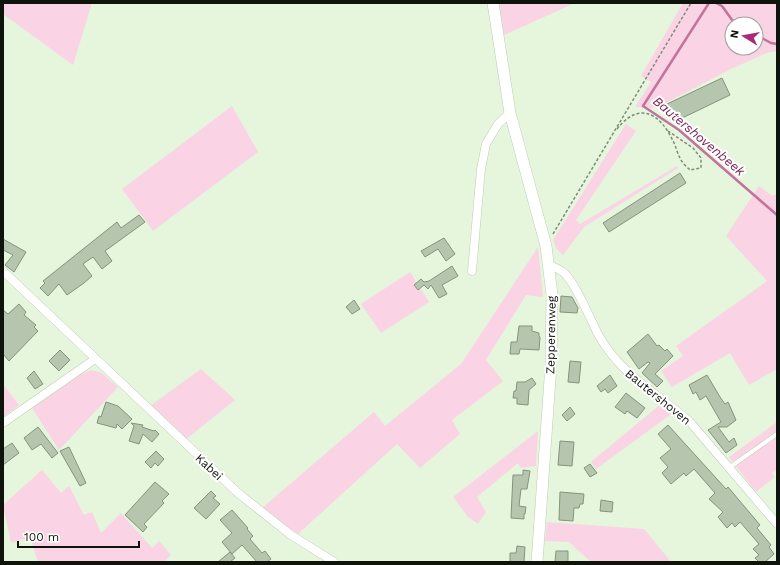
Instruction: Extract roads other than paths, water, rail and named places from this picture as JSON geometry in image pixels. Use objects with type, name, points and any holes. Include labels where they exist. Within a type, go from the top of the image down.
[{"type":"street","name":"Zepperenweg","points":[[493,3],[510,113],[546,246],[549,265],[552,315],[551,365],[537,562]]},
{"type":"street","points":[[472,271],[481,169],[486,144],[498,124],[510,113]]},
{"type":"street","name":"Bautershoven","points":[[549,265],[564,272],[600,336],[619,364],[639,383],[674,408],[690,422],[730,467],[777,524]]},
{"type":"street","name":"Kabei","points":[[3,271],[94,359],[238,493],[286,531],[334,562]]},
{"type":"street","points":[[3,423],[94,359]]},
{"type":"lane","points":[[730,467],[777,434]]},
{"type":"waterway","name":"Bautershovenbeek","points":[[709,3],[643,106],[679,130],[777,215]]},
{"type":"waterway","points":[[716,3],[722,6],[729,16]]},
{"type":"waterway","points":[[764,39],[777,44]]}]
